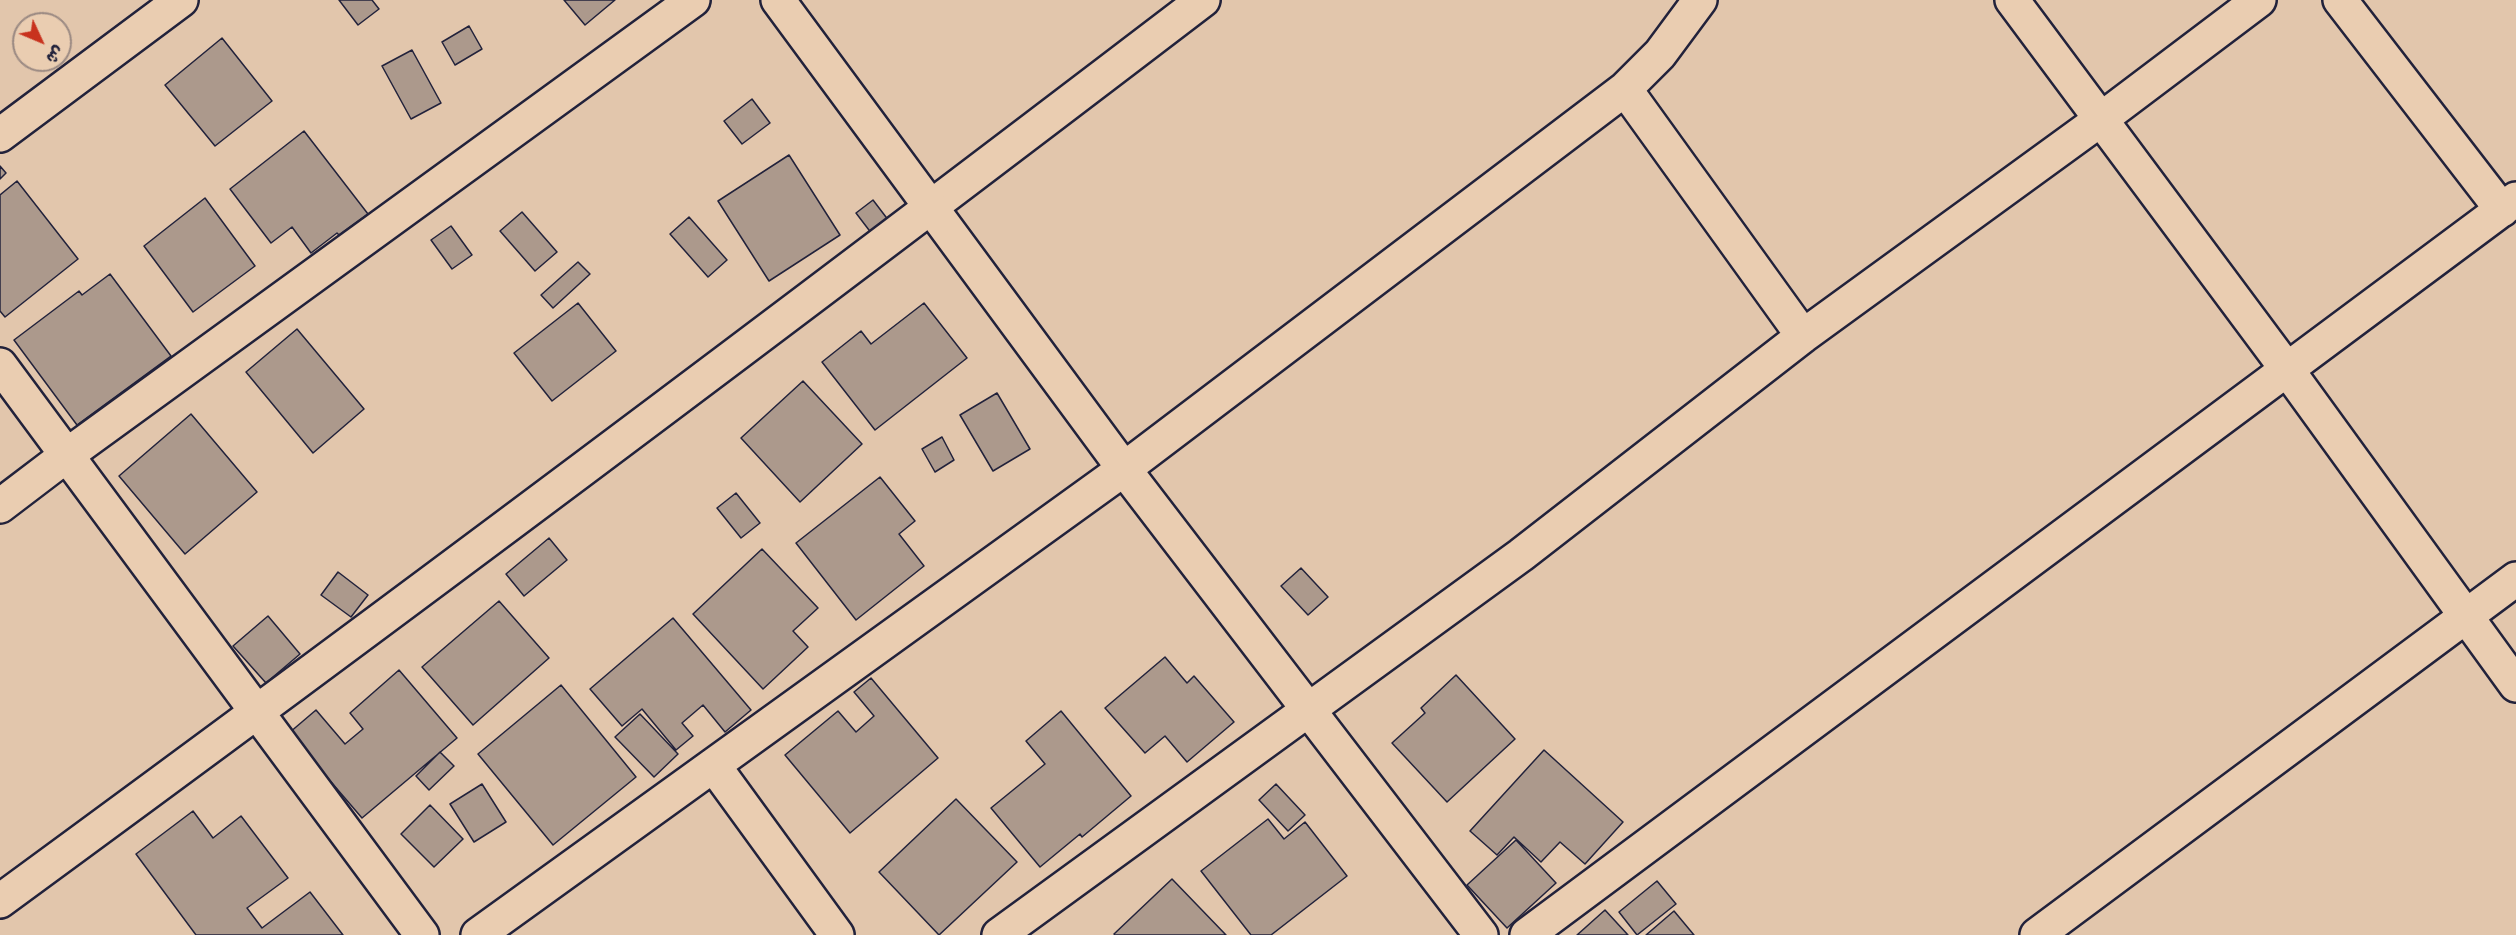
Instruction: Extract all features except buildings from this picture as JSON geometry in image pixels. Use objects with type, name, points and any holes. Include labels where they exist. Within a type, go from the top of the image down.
[{"type":"street","points":[[0,135],[181,0]]},
{"type":"street","points":[[0,506],[693,0]]},
{"type":"street","points":[[778,0],[1124,469],[1306,710],[1481,935]]},
{"type":"street","points":[[0,901],[257,712],[931,208],[1203,0]]},
{"type":"street","points":[[478,935],[1124,469],[1625,89],[1660,54],[1700,0]]},
{"type":"street","points":[[2012,0],[2286,368],[2516,685]]},
{"type":"street","points":[[999,935],[1521,555],[1803,336],[2100,120],[2259,0]]},
{"type":"street","points":[[1527,935],[2509,204],[2340,0]]},
{"type":"street","points":[[1625,89],[1803,336]]},
{"type":"street","points":[[0,365],[422,935]]},
{"type":"street","points":[[2037,935],[2516,579]]},
{"type":"street","points":[[714,766],[837,935]]}]
